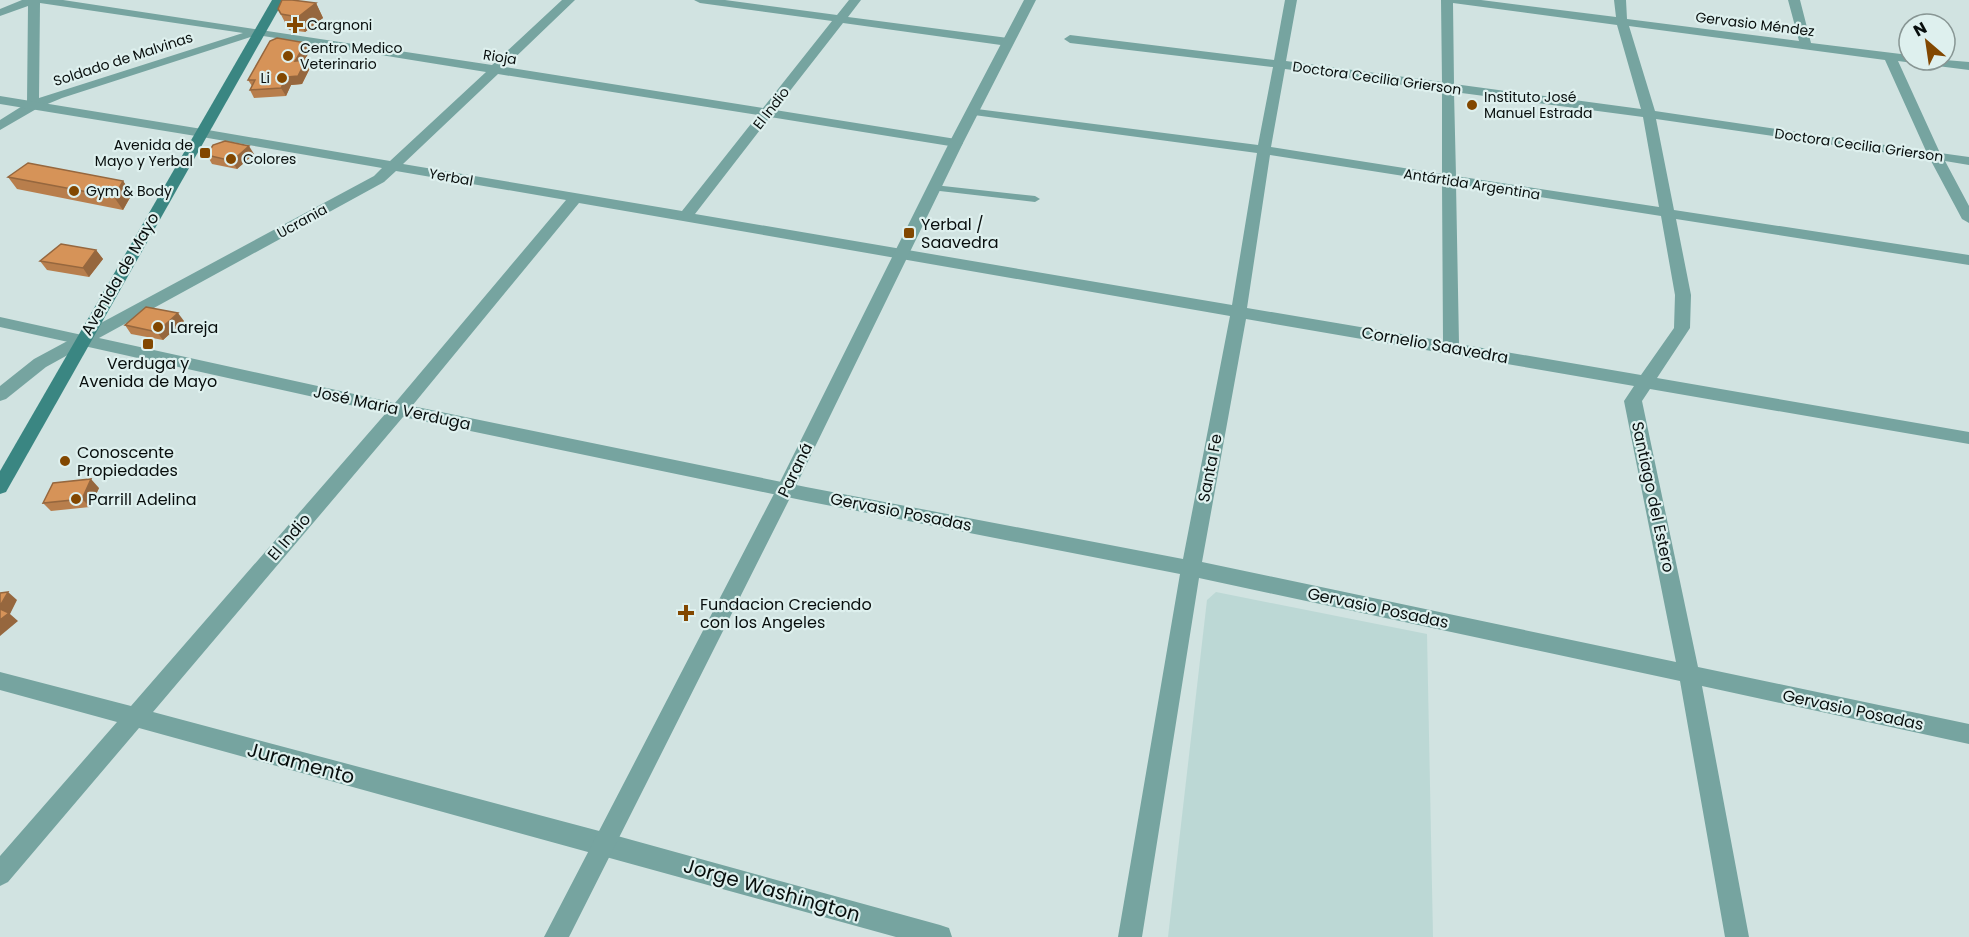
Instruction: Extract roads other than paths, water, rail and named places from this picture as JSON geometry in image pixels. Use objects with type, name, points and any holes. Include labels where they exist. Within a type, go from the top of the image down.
[{"type":"main road","name":"Avenida de Mayo","points":[[0,487],[82,340],[279,2]]},
{"type":"street","points":[[0,13],[33,0],[33,105]]},
{"type":"street","name":"Rioja","points":[[40,0],[260,32],[956,143]]},
{"type":"street","name":"Ucrania","points":[[0,395],[40,363],[380,179],[570,0]]},
{"type":"street","points":[[700,0],[1008,42]]},
{"type":"street","name":"El Indio","points":[[686,216],[855,0]]},
{"type":"street","name":"Paraná","points":[[556,937],[785,490],[956,143],[1030,0]]},
{"type":"street","name":"Santa Fe","points":[[1130,937],[1191,568],[1239,311],[1278,64],[1291,0]]},
{"type":"street","points":[[1447,0],[1451,348]]},
{"type":"street","name":"Gervasio Méndez","points":[[1455,0],[1897,58]]},
{"type":"street","name":"Santiago del Estero","points":[[1620,0],[1622,22],[1649,114],[1683,295],[1682,328],[1633,401],[1689,675],[1737,937]]},
{"type":"street","points":[[1794,0],[1806,46]]},
{"type":"street","name":"Soldado de Malvinas","points":[[0,126],[33,105],[86,85],[260,32]]},
{"type":"street","name":"Doctora Cecilia Grierson","points":[[1070,39],[1278,64],[1649,114],[1969,161]]},
{"type":"street","points":[[1890,57],[1935,156],[1969,219]]},
{"type":"street","name":"Yerbal","points":[[0,100],[902,254]]},
{"type":"street","name":"Antártida Argentina","points":[[974,111],[1264,150],[1969,260]]},
{"type":"street","name":"El Indio","points":[[0,874],[399,410],[574,198]]},
{"type":"street","name":"Cornelio Saavedra","points":[[902,254],[1969,438]]},
{"type":"street","name":"José Maria Verduga","points":[[0,322],[399,410],[785,490]]},
{"type":"street","name":"Gervasio Posadas","points":[[785,490],[1191,568],[1969,734]]},
{"type":"street","name":"Juramento","points":[[0,681],[603,843]]},
{"type":"street","name":"Jorge Washington","points":[[603,843],[940,937]]},
{"type":"lane","points":[[934,188],[1035,199]]},
{"type":"place","name":"Cargnoni","points":[[295,25]]},
{"type":"place","name":"Centro Medico Veterinario","points":[[288,56]]},
{"type":"place","name":"Li","points":[[282,78]]},
{"type":"place","name":"Instituto José Manuel Estrada","points":[[1472,105]]},
{"type":"place","name":"Avenida de Mayo y Yerbal","points":[[205,153]]},
{"type":"place","name":"Colores","points":[[231,159]]},
{"type":"place","name":"Gym & Body","points":[[74,191]]},
{"type":"place","name":"Yerbal / Saavedra","points":[[909,233]]},
{"type":"place","name":"Lareja","points":[[158,327]]},
{"type":"place","name":"Verduga y Avenida de Mayo","points":[[148,344]]},
{"type":"place","name":"Conoscente Propiedades","points":[[65,461]]},
{"type":"place","name":"Parrill Adelina","points":[[76,499]]},
{"type":"place","name":"Fundacion Creciendo con los Angeles","points":[[686,613]]}]
